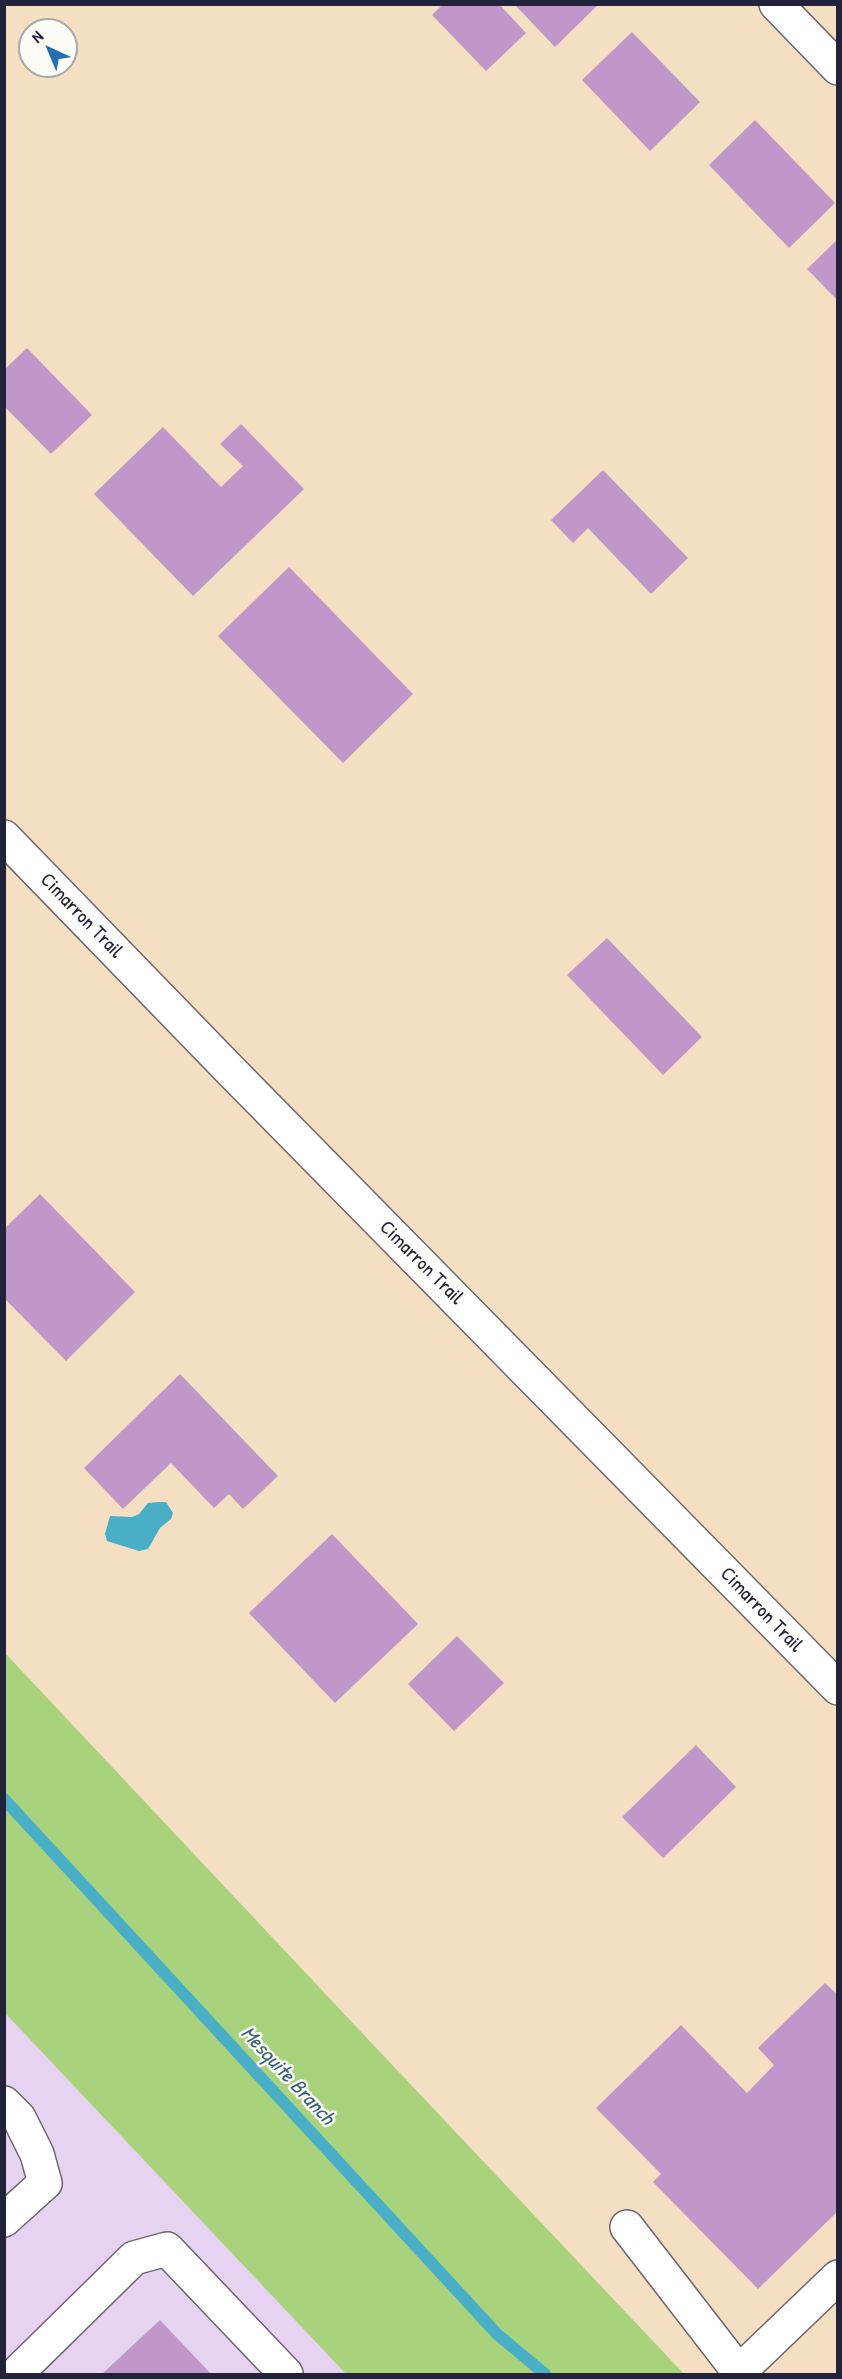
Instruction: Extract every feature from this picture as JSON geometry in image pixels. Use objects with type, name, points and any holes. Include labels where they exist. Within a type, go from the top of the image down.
[{"type":"street","points":[[776,4],[837,68]]},
{"type":"street","name":"Cimarron Trail","points":[[4,837],[230,1071],[837,1688]]},
{"type":"street","points":[[4,2103],[19,2118],[33,2145],[45,2183],[4,2220]]},
{"type":"street","points":[[627,2227],[740,2373],[837,2277]]},
{"type":"street","points":[[16,2374],[134,2258],[167,2249],[286,2374]]},
{"type":"shaded area","points":[[5,2013],[346,2374],[5,2374]]},
{"type":"green space","points":[[5,1653],[684,2374],[346,2374],[5,2013]]},
{"type":"water","points":[[166,1502],[173,1513],[171,1519],[160,1528],[148,1549],[139,1551],[107,1541],[105,1534],[110,1516],[132,1517],[139,1514],[148,1503]]},
{"type":"building","points":[[443,4],[499,4],[526,33],[486,71],[432,15]]},
{"type":"building","points":[[514,4],[599,4],[555,47]]},
{"type":"building","points":[[632,32],[700,102],[650,151],[582,80]]},
{"type":"building","points":[[755,120],[835,203],[789,248],[709,165]]},
{"type":"building","points":[[838,239],[838,301],[807,269]]},
{"type":"building","points":[[27,348],[92,415],[51,454],[4,406],[4,370]]},
{"type":"building","points":[[241,424],[304,489],[193,596],[94,494],[163,427],[221,487],[243,466],[220,444]]},
{"type":"building","points":[[603,470],[688,558],[651,594],[588,528],[573,543],[551,520]]},
{"type":"building","points":[[289,567],[413,694],[343,763],[218,636]]},
{"type":"building","points":[[607,938],[702,1037],[663,1075],[567,975]]},
{"type":"building","points":[[40,1194],[135,1292],[66,1361],[4,1298],[4,1229]]},
{"type":"building","points":[[180,1374],[278,1476],[243,1509],[229,1494],[214,1508],[171,1463],[123,1509],[84,1468]]},
{"type":"building","points":[[332,1534],[418,1624],[335,1703],[249,1613]]},
{"type":"building","points":[[457,1636],[504,1683],[454,1731],[408,1684]]},
{"type":"building","points":[[696,1745],[736,1787],[663,1858],[622,1817]]},
{"type":"building","points":[[825,1983],[838,1995],[838,2211],[758,2289],[653,2182],[661,2174],[596,2108],[681,2025],[747,2093],[774,2065],[758,2048]]},
{"type":"building","points":[[160,2320],[211,2374],[102,2374]]},
{"type":"waterway","name":"Mesquite Branch","points":[[4,1799],[497,2334],[545,2374]]}]
